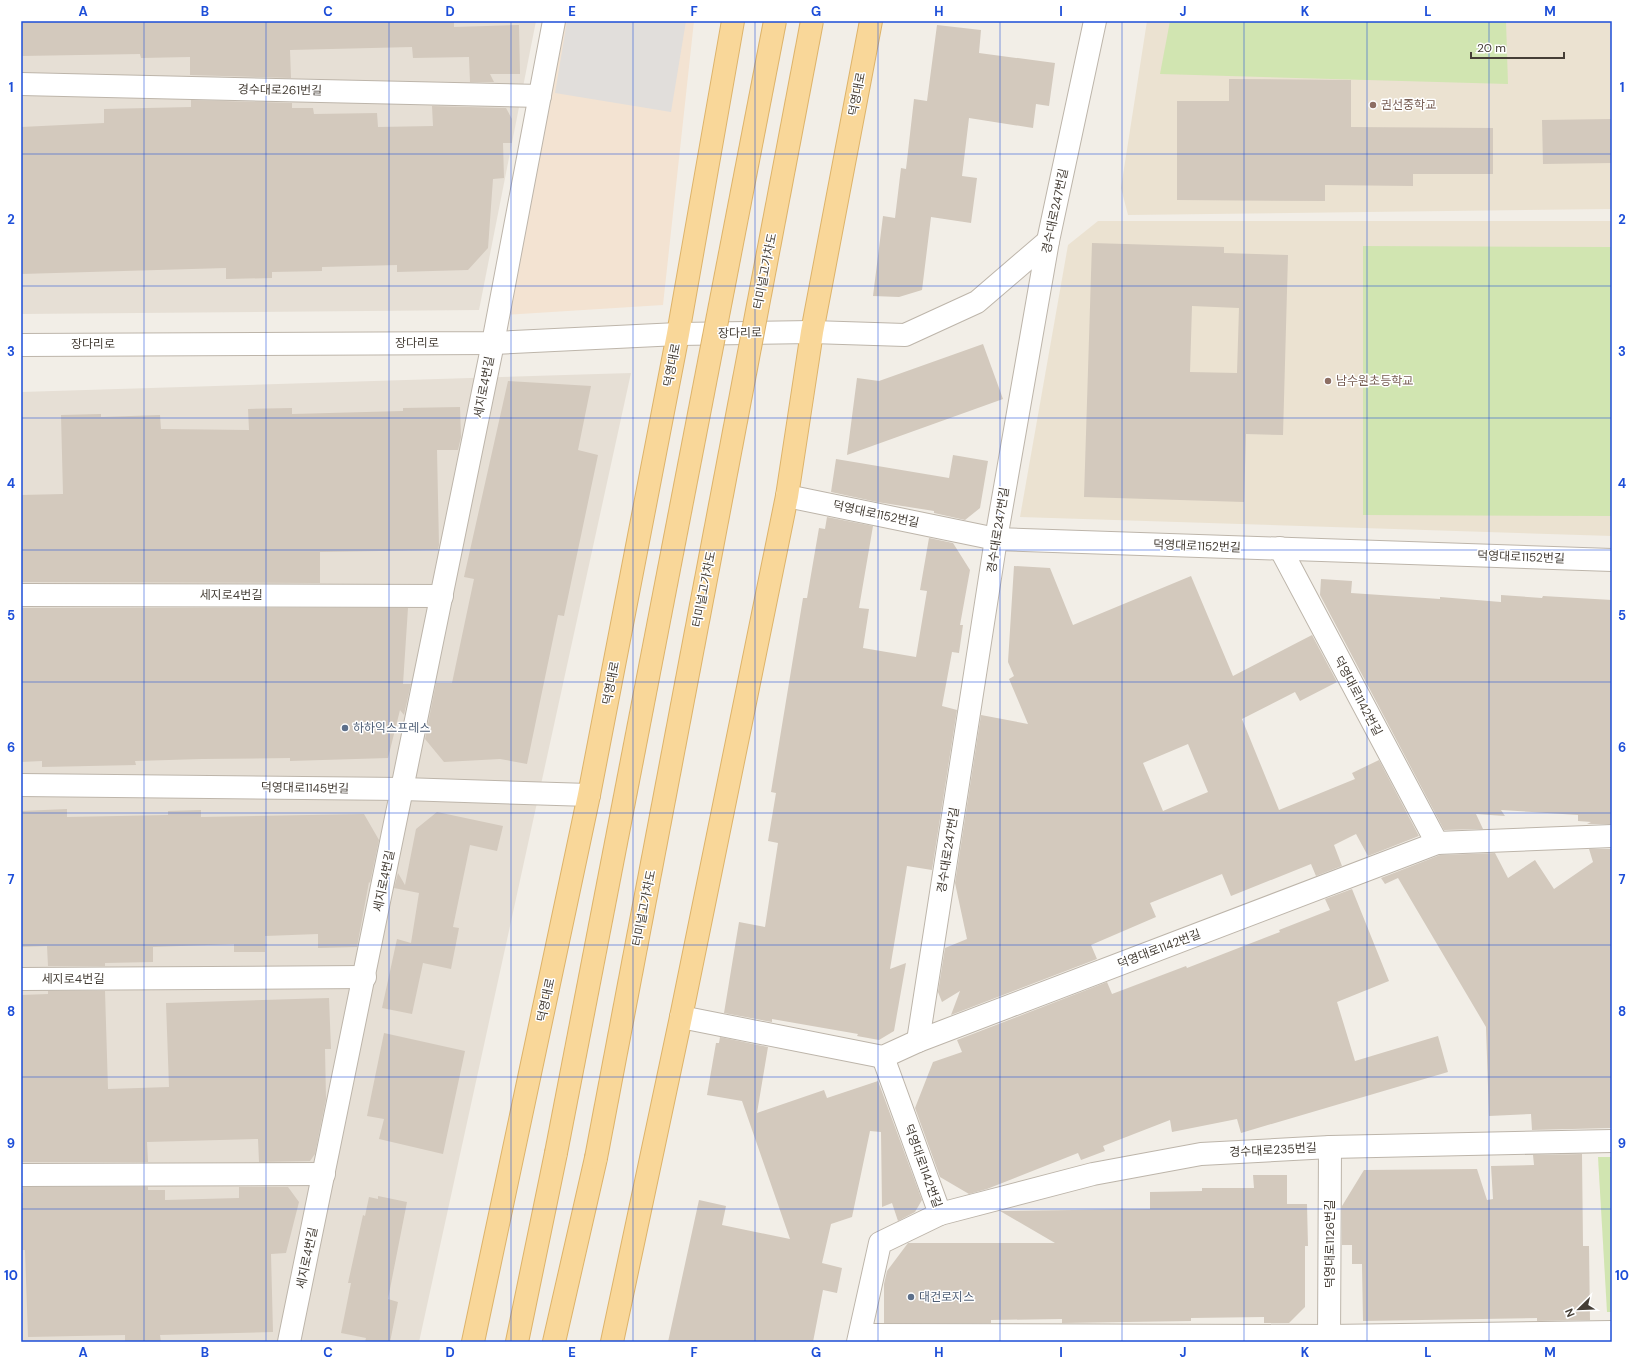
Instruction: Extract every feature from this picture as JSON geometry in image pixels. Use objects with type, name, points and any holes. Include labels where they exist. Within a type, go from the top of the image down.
[{"type":"main road","name":"덕영대로","points":[[473,1342],[589,795],[678,334],[733,21]]},
{"type":"main road","points":[[517,1342],[556,1153],[775,21]]},
{"type":"main road","name":"터미널고가차도","points":[[554,1342],[596,1158],[812,21]]},
{"type":"main road","name":"덕영대로","points":[[612,1342],[681,1017],[787,496],[812,332],[871,21]]},
{"type":"street","points":[[493,343],[554,21]]},
{"type":"street","name":"경수대로247번길","points":[[918,1041],[996,539],[1048,241],[1095,21]]},
{"type":"street","name":"경수대로261번길","points":[[21,84],[540,96]]},
{"type":"street","points":[[812,332],[905,335],[977,302],[1048,241]]},
{"type":"street","name":"장다리로","points":[[21,345],[493,343],[678,334],[812,332]]},
{"type":"street","name":"세지로4번길","points":[[289,1342],[493,343]]},
{"type":"street","name":"덕영대로1152번길","points":[[787,496],[996,539],[1612,560]]},
{"type":"street","name":"덕영대로1142번길","points":[[1280,548],[1437,843]]},
{"type":"street","name":"세지로4번길","points":[[21,595],[442,596]]},
{"type":"street","name":"덕영대로1145번길","points":[[21,785],[403,789],[589,795]]},
{"type":"street","name":"덕영대로1142번길","points":[[859,1339],[880,1243],[940,1214],[883,1057],[918,1041],[1437,843],[1612,836]]},
{"type":"street","name":"세지로4번길","points":[[21,979],[364,977]]},
{"type":"street","points":[[681,1017],[883,1057]]},
{"type":"street","name":"경수대로235번길","points":[[940,1214],[1093,1174],[1201,1154],[1330,1147],[1612,1141]]},
{"type":"street","name":"덕영대로1126번길","points":[[1329,1339],[1330,1147]]},
{"type":"street","points":[[21,1175],[324,1174]]},
{"type":"street","points":[[859,1339],[1329,1339],[1612,1332]]},
{"type":"shaded area","points":[[21,21],[536,21],[479,310],[21,314]]},
{"type":"shaded area","points":[[560,21],[694,21],[663,305],[504,315]]},
{"type":"shaded area","points":[[567,21],[686,21],[671,112],[555,93]]},
{"type":"shaded area","name":"권선중학교","points":[[1147,21],[1612,21],[1612,209],[1128,215],[1121,188]]},
{"type":"shaded area","name":"남수원초등학교","points":[[1098,221],[1612,221],[1612,536],[1020,517],[1068,245]]},
{"type":"shaded area","points":[[631,373],[419,1342],[21,1342],[21,392]]},
{"type":"green space","points":[[1170,21],[1506,21],[1508,84],[1160,74]]},
{"type":"green space","points":[[1363,246],[1612,247],[1612,516],[1363,515]]},
{"type":"green space","points":[[1598,1157],[1612,1157],[1612,1312],[1607,1312]]},
{"type":"building","points":[[21,21],[454,21],[454,27],[519,25],[520,74],[490,74],[494,82],[470,82],[469,57],[413,58],[412,47],[290,50],[291,78],[190,75],[190,57],[141,58],[140,54],[21,56]]},
{"type":"building","points":[[937,25],[981,30],[979,53],[1055,63],[1049,106],[1036,104],[1033,128],[969,118],[962,176],[977,178],[971,223],[931,217],[922,290],[899,297],[873,296],[883,216],[895,218],[901,168],[906,169],[914,99],[927,101]]},
{"type":"building","points":[[1229,79],[1351,80],[1351,127],[1493,128],[1493,174],[1413,174],[1413,186],[1325,185],[1325,201],[1177,200],[1177,101],[1229,101]]},
{"type":"building","points":[[191,100],[292,103],[292,108],[313,108],[314,114],[377,113],[378,127],[433,126],[432,106],[506,108],[512,119],[512,143],[503,143],[504,178],[493,179],[488,248],[468,270],[397,272],[397,265],[322,267],[322,271],[272,272],[272,278],[226,279],[226,268],[21,274],[21,127],[104,123],[104,109],[191,107]]},
{"type":"building","points":[[1612,119],[1612,163],[1543,164],[1542,120]]},
{"type":"building","points":[[1092,243],[1224,247],[1224,253],[1288,255],[1283,435],[1246,434],[1244,502],[1084,497]],"holes":[[[1192,306],[1239,308],[1237,373],[1190,372]]]},
{"type":"building","points":[[983,344],[1003,399],[847,455],[857,378],[879,381]]},
{"type":"building","points":[[508,381],[591,386],[578,450],[598,455],[564,616],[558,615],[527,764],[500,759],[444,762],[425,739],[436,683],[452,683],[474,579],[464,577]]},
{"type":"building","points":[[460,407],[461,437],[458,450],[437,450],[438,550],[320,552],[320,583],[21,582],[21,495],[63,494],[61,415],[101,414],[101,417],[160,415],[161,429],[249,430],[248,409],[292,408],[292,414],[403,411],[403,408]]},
{"type":"building","points":[[953,455],[988,461],[980,508],[965,520],[934,513],[934,511],[877,502],[831,492],[836,459],[949,478]]},
{"type":"building","points":[[827,517],[873,526],[859,608],[869,609],[863,648],[916,657],[927,591],[920,590],[929,538],[953,543],[970,570],[960,625],[963,625],[959,653],[952,652],[942,706],[957,710],[932,870],[907,866],[890,969],[906,963],[894,1031],[879,1040],[857,1036],[858,1034],[772,1019],[772,1022],[724,1013],[739,922],[765,927],[778,843],[768,841],[776,793],[771,792],[803,598],[807,598],[819,528],[825,529]]},
{"type":"building","points":[[1014,566],[1050,568],[1073,625],[1191,576],[1233,676],[1312,635],[1337,682],[1300,701],[1295,692],[1242,719],[1279,810],[1355,779],[1352,773],[1379,760],[1419,836],[1368,856],[1356,834],[1334,845],[1342,866],[1316,876],[1311,864],[1231,896],[1222,874],[1150,903],[1156,917],[1091,945],[1097,959],[951,1015],[960,991],[942,1002],[938,992],[945,948],[967,939],[955,883],[981,715],[1028,724],[1009,679],[1014,676],[1008,662]],"holes":[[[1188,744],[1208,792],[1163,811],[1143,763]]]},
{"type":"building","points":[[1321,579],[1352,581],[1351,593],[1440,599],[1440,597],[1501,602],[1501,595],[1612,600],[1612,824],[1587,824],[1591,822],[1578,821],[1578,815],[1501,810],[1505,816],[1476,814],[1483,829],[1444,830],[1320,595]]},
{"type":"building","points":[[21,608],[408,608],[403,684],[411,684],[404,715],[400,710],[388,758],[290,761],[290,758],[202,759],[135,761],[136,765],[42,767],[42,761],[21,762]]},
{"type":"building","points":[[67,809],[67,817],[168,815],[168,811],[201,810],[201,817],[364,814],[379,840],[370,883],[369,882],[357,947],[318,948],[318,934],[265,936],[265,952],[234,952],[234,944],[153,947],[153,962],[105,963],[105,966],[48,966],[47,946],[21,947],[21,811]]},
{"type":"building","points":[[437,812],[503,826],[497,851],[470,845],[453,927],[459,928],[451,969],[423,963],[412,1014],[382,1008],[397,939],[411,943],[419,893],[394,888],[398,873],[405,885],[416,829]]},
{"type":"building","points":[[1589,849],[1612,849],[1612,1128],[1532,1130],[1531,1114],[1489,1116],[1486,1027],[1398,878],[1385,884],[1381,878],[1440,855],[1495,853],[1508,878],[1535,860],[1554,889],[1593,862]]},
{"type":"building","points":[[1352,889],[1389,981],[1337,1002],[1355,1061],[1438,1036],[1448,1072],[1241,1133],[1237,1119],[1172,1132],[1170,1120],[1103,1146],[1105,1151],[1081,1160],[1078,1153],[987,1189],[969,1194],[940,1177],[915,1108],[933,1062],[962,1052],[957,1040],[1107,982],[1112,994],[1186,966],[1187,968],[1280,932],[1279,930],[1330,910],[1325,899]]},
{"type":"building","points":[[48,991],[105,991],[108,1089],[169,1087],[166,1003],[329,998],[331,1049],[325,1049],[326,1099],[315,1154],[310,1161],[259,1162],[258,1139],[147,1142],[148,1162],[22,1162],[21,995],[48,994]]},
{"type":"building","points":[[384,1033],[465,1051],[443,1154],[379,1139],[384,1119],[367,1116]]},
{"type":"building","points":[[720,1037],[768,1047],[757,1113],[824,1090],[827,1098],[878,1081],[922,1200],[915,1212],[898,1221],[892,1203],[882,1207],[881,1132],[870,1131],[852,1217],[831,1224],[822,1263],[842,1268],[837,1293],[823,1290],[813,1342],[668,1342],[699,1200],[726,1206],[722,1225],[790,1239],[742,1101],[707,1095],[716,1043],[719,1043]]},
{"type":"building","points":[[1582,1154],[1583,1246],[1589,1246],[1590,1320],[1537,1321],[1537,1318],[1363,1321],[1362,1264],[1352,1264],[1352,1245],[1342,1245],[1342,1206],[1364,1170],[1477,1169],[1487,1200],[1493,1199],[1491,1166],[1534,1165],[1533,1155]]},
{"type":"building","points":[[1253,1175],[1287,1175],[1287,1204],[1307,1204],[1308,1246],[1305,1246],[1305,1307],[1289,1323],[1264,1323],[1264,1317],[1191,1318],[1191,1321],[1062,1323],[1062,1319],[991,1320],[991,1323],[884,1323],[884,1284],[887,1271],[908,1243],[1055,1243],[1000,1211],[1150,1209],[1150,1192],[1202,1191],[1202,1188],[1254,1188]]},
{"type":"building","points":[[23,1187],[148,1187],[148,1190],[165,1190],[165,1200],[239,1198],[239,1187],[288,1187],[299,1202],[286,1253],[271,1254],[273,1332],[160,1335],[161,1342],[125,1342],[125,1335],[28,1337],[25,1250],[21,1250],[21,1193],[23,1193]]},
{"type":"building","points":[[378,1196],[407,1202],[388,1299],[398,1302],[390,1342],[365,1342],[366,1338],[341,1333],[351,1283],[348,1283],[363,1215],[365,1216],[369,1197],[378,1199]]},
{"type":"place","name":"권선중학교","points":[[1373,105]]},
{"type":"place","name":"남수원초등학교","points":[[1328,381]]},
{"type":"place","name":"하하익스프레스","points":[[345,728]]},
{"type":"place","name":"대건로지스","points":[[911,1297]]}]
